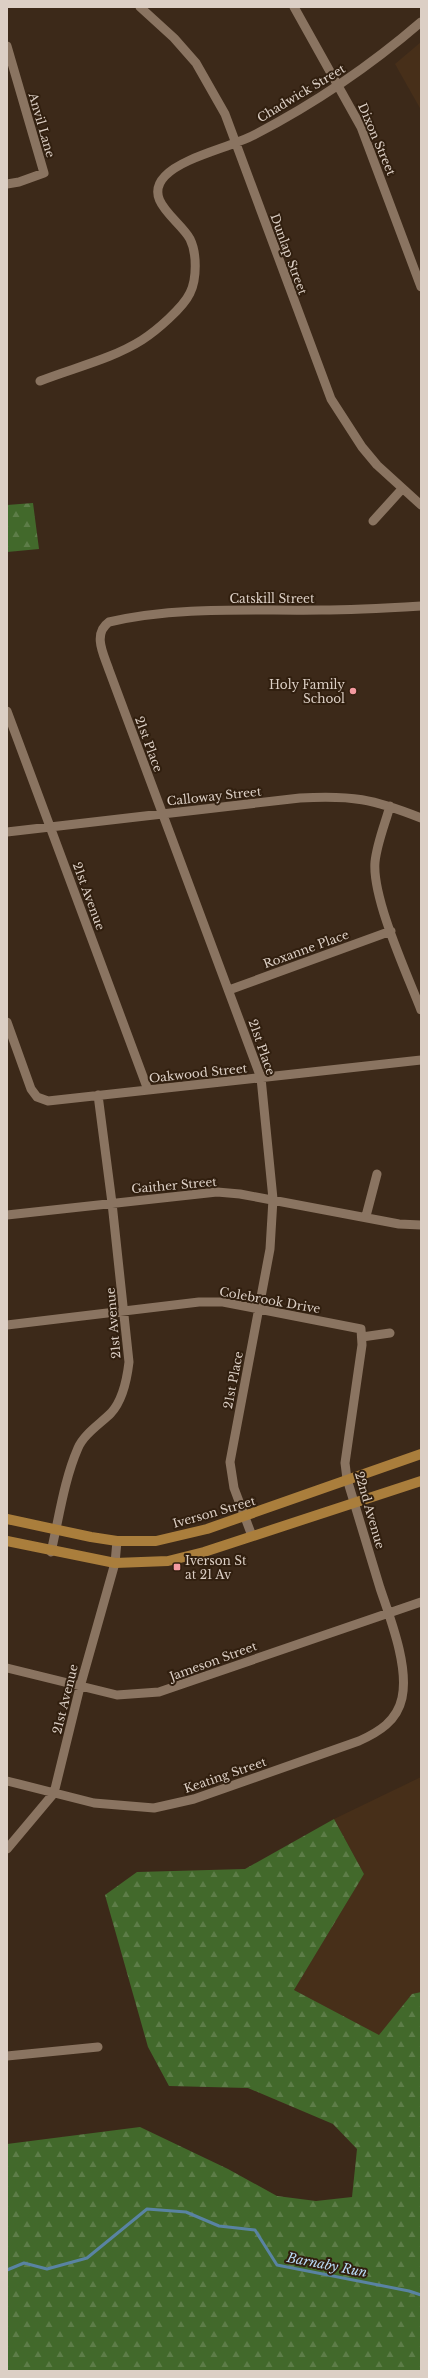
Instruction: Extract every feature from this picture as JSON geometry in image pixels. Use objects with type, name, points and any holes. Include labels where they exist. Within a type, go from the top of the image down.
[{"type":"main road","name":"Iverson Street","points":[[7,1519],[117,1541],[156,1541],[188,1535],[245,1517],[421,1454]]},
{"type":"main road","points":[[7,1541],[52,1552],[114,1563],[168,1561],[204,1552],[355,1504],[421,1481]]},
{"type":"street","name":"Dunlap Street","points":[[140,7],[174,38],[196,63],[225,114],[331,399],[362,447],[402,489],[421,505]]},
{"type":"street","name":"Dixon Street","points":[[294,7],[340,85],[361,127],[421,287]]},
{"type":"street","name":"Chadwick Street","points":[[40,381],[125,350],[143,340],[164,322],[190,293],[195,270],[190,240],[163,208],[159,196],[158,187],[172,168],[236,144],[285,118],[340,85],[376,59],[421,22]]},
{"type":"street","name":"Anvil Lane","points":[[7,46],[44,173],[20,182],[7,184]]},
{"type":"street","points":[[374,521],[402,489]]},
{"type":"street","name":"Catskill Street","points":[[123,619],[170,613],[223,610],[335,610],[421,606]]},
{"type":"street","name":"21st Place","points":[[123,619],[106,624],[100,634],[100,642],[161,814],[229,990],[261,1078],[273,1199],[270,1249],[230,1462],[234,1488],[252,1536]]},
{"type":"street","name":"21st Avenue","points":[[7,711],[148,1090]]},
{"type":"street","name":"Calloway Street","points":[[7,832],[300,798],[335,796],[367,799],[421,818]]},
{"type":"street","points":[[390,806],[375,862],[380,897],[391,931],[421,1010]]},
{"type":"street","name":"Roxanne Place","points":[[229,990],[391,931]]},
{"type":"street","name":"Oakwood Street","points":[[7,1022],[31,1089],[37,1096],[48,1101],[421,1060]]},
{"type":"street","name":"21st Avenue","points":[[52,1552],[71,1467],[78,1448],[88,1435],[118,1404],[125,1382],[129,1358],[125,1312],[98,1095]]},
{"type":"street","points":[[366,1216],[377,1174]]},
{"type":"street","name":"Gaither Street","points":[[7,1215],[112,1202],[217,1192],[273,1199],[366,1216],[399,1224],[421,1225]]},
{"type":"street","name":"Colebrook Drive","points":[[7,1325],[199,1302],[224,1302],[259,1308],[362,1333],[390,1333]]},
{"type":"street","name":"22nd Avenue","points":[[362,1333],[345,1463],[347,1480],[388,1613],[403,1671]]},
{"type":"street","name":"21st Avenue","points":[[7,1849],[54,1793],[80,1687],[114,1563],[117,1541]]},
{"type":"street","name":"Jameson Street","points":[[7,1668],[117,1695],[159,1692],[421,1602]]},
{"type":"street","name":"Keating Street","points":[[7,1781],[94,1803],[154,1808],[194,1799],[352,1744],[379,1732],[390,1723],[402,1697],[403,1671]]},
{"type":"street","points":[[7,2056],[98,2047]]},
{"type":"shaded area","points":[[421,42],[421,110],[395,64]]},
{"type":"shaded area","points":[[421,1777],[421,1992],[412,1994],[379,2036],[294,1990],[364,1874],[334,1819]]},
{"type":"green space","points":[[33,503],[39,549],[7,552],[7,505]]},
{"type":"green space","points":[[334,1819],[364,1874],[294,1990],[379,2035],[412,1994],[421,1992],[421,2371],[7,2371],[7,2144],[140,2127],[228,2169],[277,2196],[316,2201],[352,2197],[357,2149],[333,2124],[248,2088],[169,2086],[148,2047],[105,1895],[137,1872],[245,1869]]},
{"type":"waterway","name":"Barnaby Run","points":[[7,2270],[24,2263],[47,2269],[87,2258],[147,2209],[186,2212],[219,2226],[255,2230],[277,2265],[409,2291],[421,2295]]},
{"type":"place","name":"Holy Family School","points":[[353,691]]},
{"type":"place","name":"Iverson St at 21 Av","points":[[177,1567]]}]
